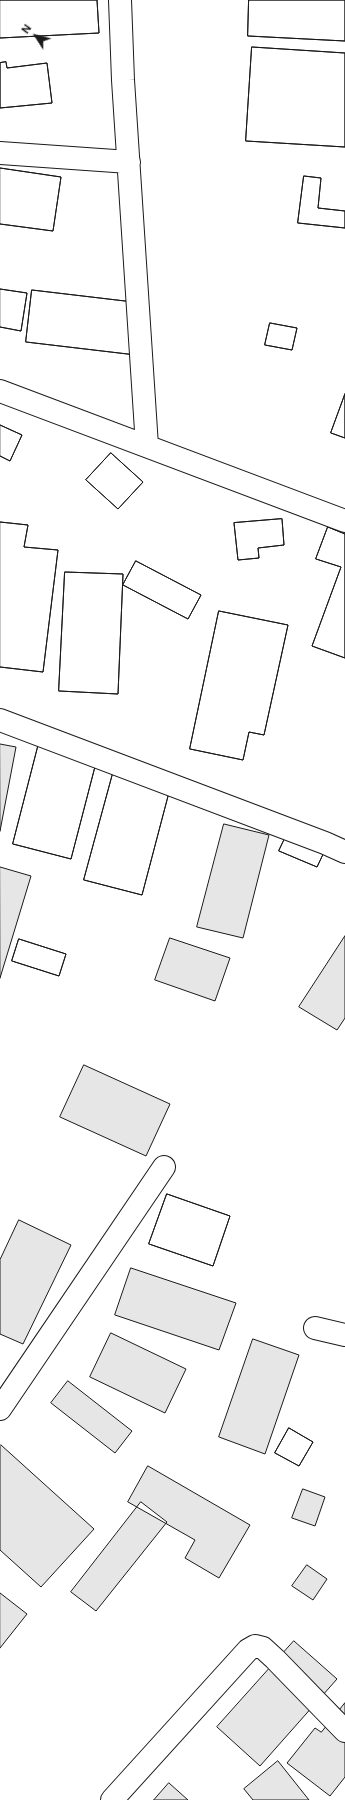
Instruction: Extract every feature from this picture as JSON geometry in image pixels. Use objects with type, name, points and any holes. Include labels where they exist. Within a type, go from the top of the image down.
[{"type":"street","points":[[120,0],[147,446]]},
{"type":"street","points":[[0,153],[129,162]]},
{"type":"street","points":[[0,390],[345,521]]},
{"type":"street","points":[[0,720],[325,843],[345,852]]},
{"type":"street","points":[[0,1409],[7,1384],[164,1167]]},
{"type":"street","points":[[316,1328],[345,1335]]},
{"type":"street","points":[[112,1800],[248,1650],[255,1646],[263,1648],[275,1659],[345,1731]]},
{"type":"building","points":[[0,0],[97,0],[99,33],[0,38]]},
{"type":"building","points":[[0,0],[97,0],[99,33],[0,38]]},
{"type":"building","points":[[249,0],[345,0],[345,41],[248,36]]},
{"type":"building","points":[[249,0],[345,0],[345,41],[248,36]]},
{"type":"building","points":[[252,47],[345,53],[345,147],[246,141]]},
{"type":"building","points":[[252,47],[345,53],[345,147],[246,141]]},
{"type":"building","points":[[6,62],[7,68],[47,63],[52,103],[0,108],[0,63]]},
{"type":"building","points":[[6,62],[7,68],[47,63],[52,103],[0,108],[0,63]]},
{"type":"building","points":[[0,168],[61,177],[53,231],[0,224]]},
{"type":"building","points":[[0,168],[61,177],[53,231],[0,224]]},
{"type":"building","points":[[304,176],[321,178],[318,208],[345,211],[345,228],[298,223]]},
{"type":"building","points":[[304,176],[321,178],[318,208],[345,211],[345,228],[298,223]]},
{"type":"building","points":[[0,289],[27,293],[21,331],[0,327]]},
{"type":"building","points":[[0,289],[27,293],[21,331],[0,327]]},
{"type":"building","points":[[32,290],[142,303],[136,355],[26,342]]},
{"type":"building","points":[[32,290],[142,303],[136,355],[26,342]]},
{"type":"building","points":[[270,323],[297,328],[292,350],[265,345]]},
{"type":"building","points":[[270,323],[297,328],[292,350],[265,345]]},
{"type":"building","points":[[345,394],[345,438],[331,433]]},
{"type":"building","points":[[345,394],[345,438],[331,433]]},
{"type":"building","points":[[0,425],[22,435],[10,461],[0,456]]},
{"type":"building","points":[[0,425],[22,435],[10,461],[0,456]]},
{"type":"building","points":[[111,453],[143,482],[118,509],[86,480]]},
{"type":"building","points":[[111,453],[143,482],[118,509],[86,480]]},
{"type":"building","points":[[282,519],[284,545],[258,548],[259,558],[238,560],[234,523]]},
{"type":"building","points":[[282,519],[284,545],[258,548],[259,558],[238,560],[234,523]]},
{"type":"building","points":[[0,522],[28,525],[24,547],[58,550],[43,672],[0,667]]},
{"type":"building","points":[[0,522],[28,525],[24,547],[58,550],[43,672],[0,667]]},
{"type":"building","points":[[328,527],[345,534],[345,658],[312,646],[341,567],[316,559]]},
{"type":"building","points":[[328,527],[345,534],[345,658],[312,646],[341,567],[316,559]]},
{"type":"building","points":[[136,561],[201,595],[188,619],[123,585]]},
{"type":"building","points":[[136,561],[201,595],[188,619],[123,585]]},
{"type":"building","points":[[65,572],[123,574],[118,694],[59,691]]},
{"type":"building","points":[[65,572],[123,574],[118,694],[59,691]]},
{"type":"building","points":[[219,611],[288,625],[264,735],[249,732],[243,760],[190,749]]},
{"type":"building","points":[[219,611],[288,625],[264,735],[249,732],[243,760],[190,749]]},
{"type":"building","points":[[40,739],[98,755],[71,859],[13,844]]},
{"type":"building","points":[[40,739],[98,755],[71,859],[13,844]]},
{"type":"building","points":[[0,744],[16,747],[0,831]]},
{"type":"building","points":[[115,766],[172,781],[142,895],[84,880]]},
{"type":"building","points":[[115,766],[172,781],[142,895],[84,880]]},
{"type":"building","points":[[224,824],[269,835],[243,938],[197,927]]},
{"type":"building","points":[[288,832],[326,848],[317,867],[279,851]]},
{"type":"building","points":[[288,832],[326,848],[317,867],[279,851]]},
{"type":"building","points":[[0,867],[31,876],[0,978]]},
{"type":"building","points":[[345,936],[345,1018],[337,1030],[299,1007]]},
{"type":"building","points":[[170,938],[230,958],[215,1001],[155,980]]},
{"type":"building","points":[[19,939],[66,954],[59,976],[12,961]]},
{"type":"building","points":[[19,939],[66,954],[59,976],[12,961]]},
{"type":"building","points":[[84,1065],[170,1104],[146,1156],[60,1117]]},
{"type":"building","points":[[167,1194],[230,1216],[213,1266],[149,1244]]},
{"type":"building","points":[[167,1194],[230,1216],[213,1266],[149,1244]]},
{"type":"building","points":[[19,1220],[71,1245],[23,1344],[0,1334],[0,1260]]},
{"type":"building","points":[[131,1268],[236,1303],[219,1350],[115,1315]]},
{"type":"building","points":[[111,1333],[186,1369],[165,1413],[90,1377]]},
{"type":"building","points":[[253,1339],[299,1355],[265,1454],[219,1437]]},
{"type":"building","points":[[68,1381],[132,1431],[115,1453],[51,1403]]},
{"type":"building","points":[[289,1428],[313,1442],[299,1466],[275,1453]]},
{"type":"building","points":[[289,1428],[313,1442],[299,1466],[275,1453]]},
{"type":"building","points":[[1,1445],[94,1529],[41,1587],[0,1550]]},
{"type":"building","points":[[148,1466],[250,1525],[219,1578],[185,1558],[195,1540],[128,1502]]},
{"type":"building","points":[[303,1489],[325,1497],[315,1526],[292,1518]]},
{"type":"building","points":[[141,1502],[167,1522],[96,1611],[71,1592]]},
{"type":"building","points":[[307,1565],[327,1579],[313,1600],[292,1586]]},
{"type":"building","points":[[0,1593],[27,1614],[0,1648]]},
{"type":"building","points":[[294,1641],[337,1679],[260,1766],[217,1727]]},
{"type":"building","points":[[345,1703],[345,1777],[330,1796],[287,1763],[315,1728],[321,1732]]},
{"type":"building","points":[[278,1761],[309,1800],[253,1800],[244,1789]]},
{"type":"building","points":[[169,1783],[188,1800],[154,1800]]}]
